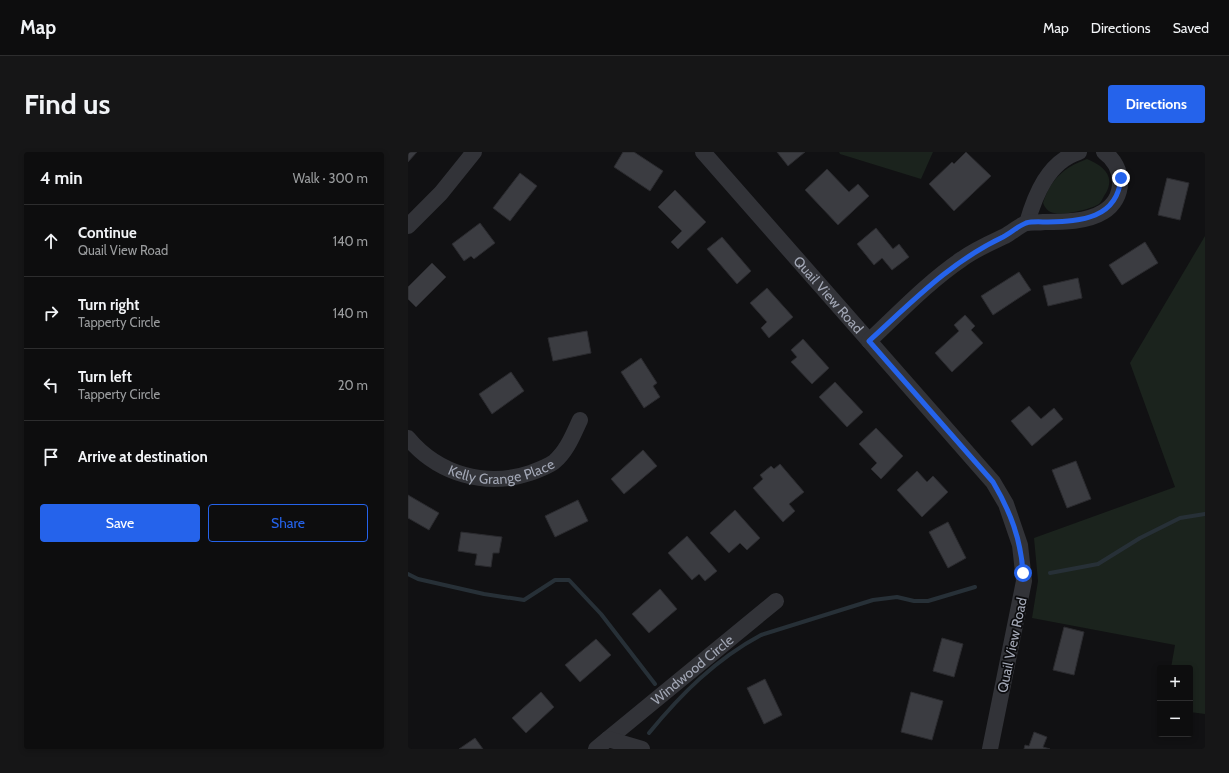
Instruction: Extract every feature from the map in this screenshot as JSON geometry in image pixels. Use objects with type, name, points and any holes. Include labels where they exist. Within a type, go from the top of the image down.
[{"type":"street","points":[[408,226],[441,193],[474,152]]},
{"type":"street","name":"Quail View Road","points":[[703,152],[993,482],[1006,504],[1015,527],[1022,557],[1023,593],[990,749]]},
{"type":"street","points":[[1026,223],[1033,202],[1045,179],[1068,157],[1079,152]]},
{"type":"street","points":[[869,341],[961,259],[986,244],[1004,236],[1026,223],[1087,219],[1104,212],[1115,200],[1120,189],[1121,178],[1114,162],[1104,152]]},
{"type":"street","name":"Kelly Grange Place","points":[[408,438],[425,455],[449,470],[470,477],[497,480],[517,477],[542,469],[554,462],[564,451],[580,420]]},
{"type":"street","name":"Windwood Circle","points":[[602,744],[776,601]]},
{"type":"street","name":"Windwood Circle","points":[[602,744],[642,749]]},
{"type":"shaded area","points":[[839,152],[933,152],[921,179],[840,154]]},
{"type":"shaded area","points":[[1087,159],[1099,165],[1107,173],[1109,178],[1108,189],[1099,204],[1070,213],[1058,214],[1048,211],[1043,203],[1054,181],[1071,166]]},
{"type":"shaded area","points":[[1205,236],[1205,714],[1193,712],[1193,665],[1172,665],[1175,645],[1032,618],[1038,581],[1034,538],[1175,487],[1130,363]]},
{"type":"building","points":[[408,152],[417,152],[408,162]]},
{"type":"building","points":[[623,152],[634,152],[663,171],[650,191],[614,167]]},
{"type":"building","points":[[777,152],[805,152],[788,166]]},
{"type":"building","points":[[966,152],[991,176],[954,211],[929,184],[952,162],[954,164]]},
{"type":"building","points":[[827,169],[849,192],[858,184],[869,196],[838,225],[805,190]]},
{"type":"building","points":[[520,173],[537,186],[510,221],[493,208]]},
{"type":"building","points":[[1167,178],[1189,183],[1180,220],[1158,215]]},
{"type":"building","points":[[675,190],[706,222],[678,249],[671,242],[682,231],[658,207]]},
{"type":"building","points":[[480,223],[495,243],[474,259],[471,256],[464,261],[452,244]]},
{"type":"building","points":[[876,228],[893,249],[899,244],[909,257],[892,270],[882,258],[874,265],[857,244]]},
{"type":"building","points":[[722,237],[751,271],[737,284],[707,249]]},
{"type":"building","points":[[1145,242],[1158,263],[1122,285],[1109,265]]},
{"type":"building","points":[[432,263],[446,277],[416,307],[408,299],[408,287]]},
{"type":"building","points":[[1019,272],[1031,290],[993,315],[981,296]]},
{"type":"building","points":[[1078,278],[1082,298],[1048,306],[1043,286]]},
{"type":"building","points":[[767,288],[793,317],[769,338],[761,328],[767,322],[750,303]]},
{"type":"building","points":[[965,315],[975,326],[971,330],[983,343],[952,372],[935,353],[959,331],[954,325]]},
{"type":"building","points":[[587,331],[591,353],[553,361],[548,338]]},
{"type":"building","points":[[803,339],[829,368],[812,384],[791,362],[797,357],[791,350]]},
{"type":"building","points":[[641,358],[657,383],[653,386],[660,397],[644,408],[621,372]]},
{"type":"building","points":[[511,372],[524,391],[492,414],[479,394]]},
{"type":"building","points":[[835,382],[863,412],[847,427],[819,397]]},
{"type":"building","points":[[1029,406],[1041,419],[1054,408],[1063,419],[1032,446],[1011,421]]},
{"type":"building","points":[[876,428],[903,456],[881,479],[871,469],[877,463],[859,444]]},
{"type":"building","points":[[643,450],[657,466],[624,494],[611,479]]},
{"type":"building","points":[[1076,461],[1091,499],[1067,508],[1052,470]]},
{"type":"building","points":[[780,464],[804,492],[789,504],[795,511],[783,522],[753,488],[763,479],[760,475],[771,466],[774,469]]},
{"type":"building","points":[[917,471],[927,482],[933,476],[948,492],[922,517],[897,490]]},
{"type":"building","points":[[408,495],[439,513],[429,530],[408,518]]},
{"type":"building","points":[[578,500],[588,521],[555,537],[545,516]]},
{"type":"building","points":[[735,510],[760,538],[747,550],[740,543],[729,553],[710,533]]},
{"type":"building","points":[[948,522],[966,558],[948,568],[929,532]]},
{"type":"building","points":[[461,532],[502,537],[499,553],[493,553],[491,567],[475,565],[477,554],[458,551]]},
{"type":"building","points":[[687,536],[717,571],[705,581],[699,574],[692,580],[668,553]]},
{"type":"building","points":[[660,589],[677,609],[649,633],[632,614]]},
{"type":"building","points":[[1064,627],[1084,632],[1074,675],[1053,670]]},
{"type":"building","points":[[942,638],[963,644],[954,677],[933,671]]},
{"type":"building","points":[[596,639],[611,655],[580,682],[565,665]]},
{"type":"building","points":[[765,679],[782,715],[764,724],[747,688]]},
{"type":"building","points":[[541,692],[554,707],[526,733],[512,718]]},
{"type":"building","points":[[911,692],[943,701],[932,740],[901,732]]},
{"type":"building","points":[[1034,732],[1047,737],[1043,747],[1050,749],[1024,749],[1025,745],[1029,746]]},
{"type":"building","points":[[475,738],[483,749],[459,749]]},
{"type":"waterway","points":[[1050,573],[1098,564],[1140,538],[1180,518],[1205,514]]},
{"type":"waterway","points":[[408,574],[418,579],[484,594],[524,600],[555,580],[569,580],[601,614],[655,684]]},
{"type":"waterway","points":[[649,733],[700,678],[729,655],[761,635],[873,600],[897,597],[914,601],[928,601],[975,587]]},
{"type":"route","points":[[1023,573],[1020,545],[1015,527],[1006,504],[993,482],[869,341],[961,259],[986,244],[1004,236],[1026,223],[1060,222],[1087,219],[1104,212],[1115,200],[1120,189],[1121,178]]}]
